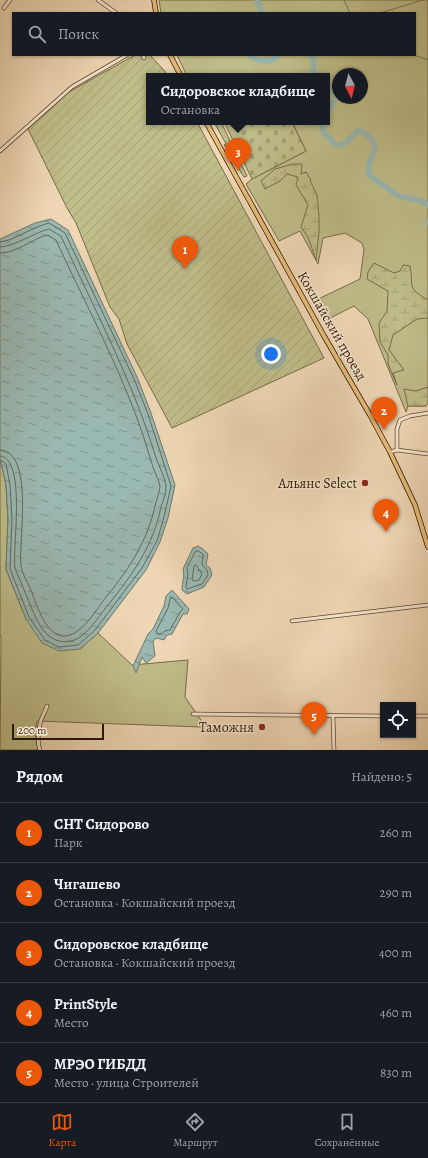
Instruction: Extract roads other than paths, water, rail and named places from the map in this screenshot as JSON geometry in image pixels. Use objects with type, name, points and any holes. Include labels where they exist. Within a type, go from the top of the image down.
[{"type":"main road","points":[[154,0],[156,12]]},
{"type":"main road","points":[[171,56],[179,73]]},
{"type":"main road","name":"Кокшайский проезд","points":[[208,125],[390,452],[415,505],[428,546]]},
{"type":"street","points":[[4,8],[10,0]]},
{"type":"street","points":[[98,0],[115,12]]},
{"type":"street","points":[[0,151],[72,87],[125,56]]},
{"type":"street","points":[[397,450],[397,429],[400,420],[410,416],[428,413]]},
{"type":"street","points":[[390,452],[397,450],[428,454]]},
{"type":"street","points":[[292,621],[428,605]]},
{"type":"street","points":[[40,750],[38,738],[39,725],[45,714],[47,706]]},
{"type":"street","points":[[193,714],[380,716]]},
{"type":"street","points":[[333,716],[334,750]]},
{"type":"street","points":[[416,716],[428,716]]},
{"type":"water","points":[[51,219],[68,230],[137,377],[151,413],[175,485],[168,518],[160,542],[146,570],[98,633],[80,649],[59,651],[42,643],[26,619],[6,569],[8,518],[6,485],[0,458],[0,239],[35,223]]},
{"type":"water","points":[[198,546],[208,554],[206,565],[210,568],[212,575],[204,587],[187,594],[182,590],[184,574],[183,569],[193,548]]},
{"type":"water","points":[[172,590],[189,609],[187,614],[183,614],[172,634],[167,635],[164,640],[157,638],[153,641],[155,656],[146,663],[142,657],[136,673],[133,666],[148,634],[153,629],[164,606],[166,596]]},
{"type":"waterway","points":[[257,0],[262,12]]},
{"type":"waterway","points":[[344,0],[350,12]]},
{"type":"waterway","points":[[383,12],[423,0]]},
{"type":"waterway","points":[[251,56],[264,61],[272,60],[277,56]]},
{"type":"waterway","points":[[311,56],[314,62],[313,73]]},
{"type":"waterway","points":[[416,56],[428,60]]},
{"type":"waterway","points":[[330,88],[333,90],[336,99],[330,108]]},
{"type":"waterway","points":[[322,125],[324,133],[336,145],[343,144],[351,139],[357,131],[366,134],[371,139],[375,147],[369,163],[369,175],[397,195],[424,202],[428,205]]},
{"type":"place","name":"Сидоровское кладбище","points":[[238,171]]},
{"type":"place","name":"СНТ Сидорово","points":[[185,269]]},
{"type":"place","name":"Чигашево","points":[[384,430]]},
{"type":"place","name":"Альянс Select","points":[[365,483]]},
{"type":"place","name":"PrintStyle","points":[[386,532]]},
{"type":"place","name":"Таможня","points":[[262,727]]},
{"type":"place","name":"МРЭО ГИБДД","points":[[314,735]]}]
